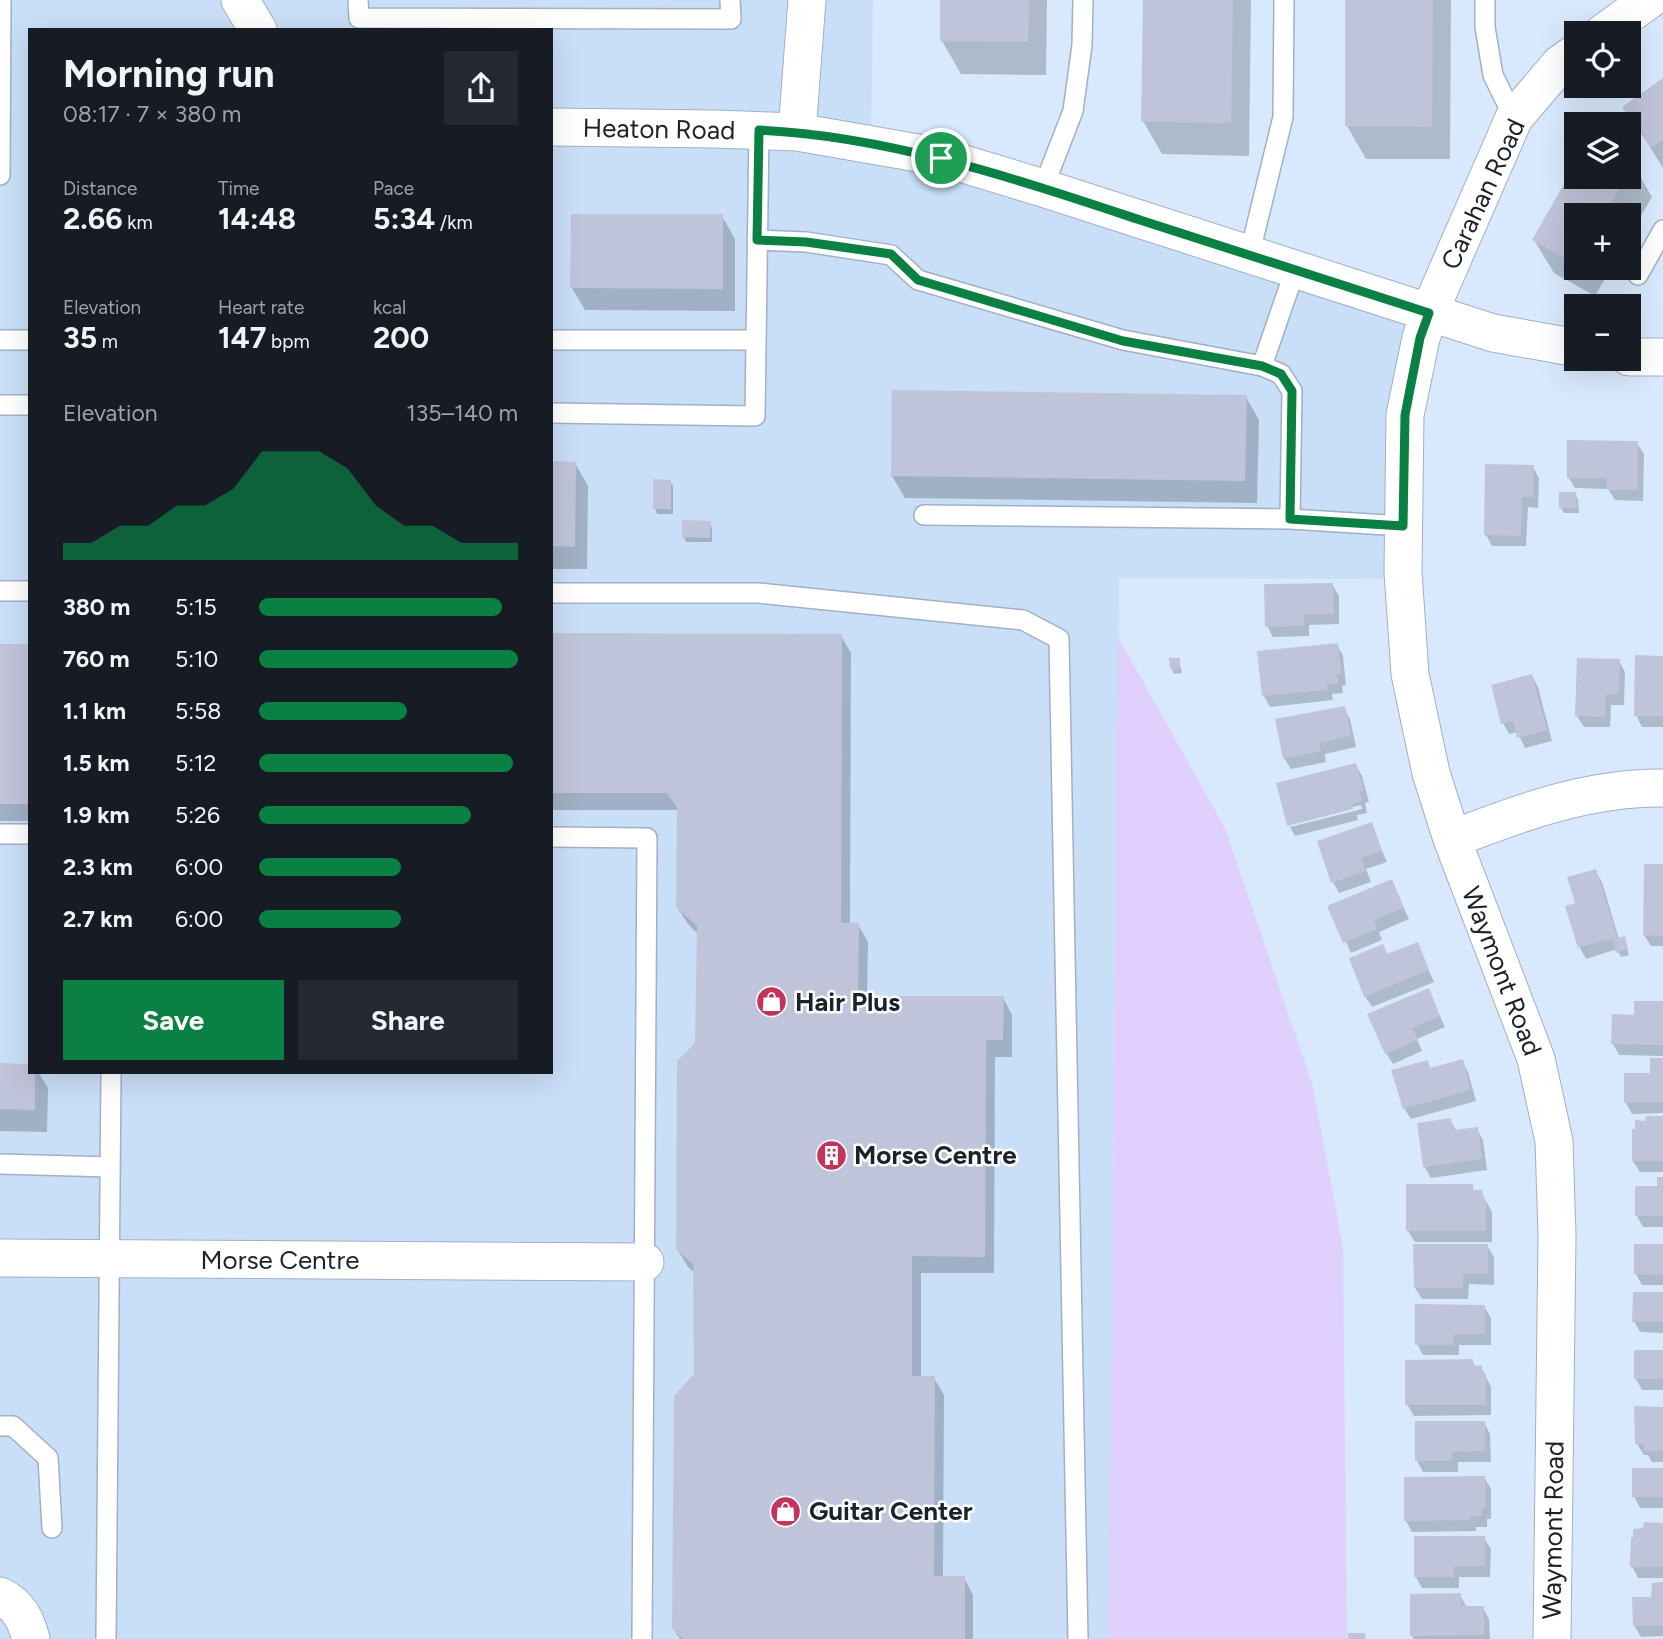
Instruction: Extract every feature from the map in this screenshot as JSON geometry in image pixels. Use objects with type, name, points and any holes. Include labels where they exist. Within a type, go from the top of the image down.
[{"type":"street","points":[[240,0],[257,28]]},
{"type":"street","points":[[797,132],[807,0]]},
{"type":"street","points":[[1620,21],[1649,0]]},
{"type":"street","name":"Carahan Road","points":[[1429,313],[1514,118],[1564,61]]},
{"type":"street","name":"Heaton Road","points":[[553,127],[797,132],[941,158],[1043,188],[1493,333],[1564,346]]},
{"type":"street","name":"Waymont Road","points":[[1429,313],[1420,338],[1405,415],[1403,572],[1410,674],[1431,773],[1452,839],[1536,1059],[1554,1141],[1556,1248],[1552,1639]]},
{"type":"street","points":[[1641,357],[1663,357]]},
{"type":"street","points":[[1452,839],[1522,812],[1593,794],[1663,788]]},
{"type":"street","name":"Morse Centre","points":[[0,1258],[645,1262]]},
{"type":"street","points":[[0,1597],[13,1602],[27,1623],[31,1639]]},
{"type":"lane","points":[[0,175],[2,0]]},
{"type":"lane","points":[[358,0],[359,18],[731,19],[730,0]]},
{"type":"lane","points":[[1043,188],[1073,111],[1083,45],[1083,0]]},
{"type":"lane","points":[[1249,256],[1283,117],[1284,0]]},
{"type":"lane","points":[[1485,0],[1485,27],[1493,75],[1514,118]]},
{"type":"lane","points":[[553,413],[755,415],[759,130]]},
{"type":"lane","points":[[1641,270],[1663,230]]},
{"type":"lane","points":[[757,240],[806,242],[891,254],[918,280],[1123,341],[1262,366],[1281,374],[1292,391],[1290,519]]},
{"type":"lane","points":[[1262,366],[1295,270]]},
{"type":"lane","points":[[0,340],[28,340]]},
{"type":"lane","points":[[553,340],[756,340]]},
{"type":"lane","points":[[0,405],[28,405]]},
{"type":"lane","points":[[924,515],[1290,519],[1403,526]]},
{"type":"lane","points":[[0,590],[28,591]]},
{"type":"lane","points":[[553,593],[758,593],[1023,620],[1059,639],[1078,1639]]},
{"type":"lane","points":[[0,834],[28,834]]},
{"type":"lane","points":[[553,837],[647,838],[642,1639]]},
{"type":"lane","points":[[106,1639],[110,1074]]},
{"type":"lane","points":[[0,1164],[110,1167]]},
{"type":"lane","points":[[0,1426],[13,1426],[48,1458],[52,1528]]},
{"type":"shaded area","points":[[0,0],[873,0],[871,147],[1439,310],[1413,399],[1408,579],[1119,578],[1109,1639],[0,1639]]},
{"type":"shaded area","points":[[1118,637],[1225,828],[1313,1087],[1343,1247],[1347,1639],[1109,1639]]},
{"type":"building","points":[[940,0],[1029,0],[1028,42],[940,41]]},
{"type":"building","points":[[1143,0],[1233,0],[1231,123],[1141,122]]},
{"type":"building","points":[[1345,0],[1433,0],[1432,127],[1345,126]]},
{"type":"building","points":[[1663,78],[1663,140],[1651,148],[1641,134],[1641,112],[1626,112],[1622,107],[1635,98],[1641,98],[1641,94]]},
{"type":"building","points":[[1564,184],[1564,189],[1619,189],[1611,203],[1564,203],[1564,258],[1532,240]]},
{"type":"building","points":[[571,214],[723,214],[723,289],[570,288]]},
{"type":"building","points":[[892,390],[1247,395],[1245,481],[891,476]]},
{"type":"building","points":[[1567,440],[1638,441],[1638,490],[1607,490],[1606,478],[1567,478]]},
{"type":"building","points":[[553,461],[576,462],[575,547],[553,546]]},
{"type":"building","points":[[1485,464],[1534,465],[1533,497],[1522,497],[1521,536],[1484,535]]},
{"type":"building","points":[[653,479],[671,480],[671,509],[653,509]]},
{"type":"building","points":[[1559,492],[1576,492],[1577,508],[1559,508]]},
{"type":"building","points":[[682,520],[711,521],[710,538],[682,537]]},
{"type":"building","points":[[1333,583],[1334,614],[1304,614],[1304,626],[1265,627],[1264,584]]},
{"type":"building","name":"Morse Centre","points":[[553,633],[842,634],[841,923],[859,923],[858,996],[1004,996],[1003,1040],[986,1040],[985,1257],[912,1256],[912,1376],[935,1376],[934,1576],[965,1576],[965,1639],[683,1639],[672,1628],[674,1396],[694,1374],[693,1264],[676,1249],[677,1061],[695,1043],[697,926],[676,907],[677,807],[667,793],[553,793]]},
{"type":"building","points":[[1338,643],[1341,674],[1337,675],[1338,683],[1327,684],[1327,690],[1262,696],[1257,651]]},
{"type":"building","points":[[0,644],[28,644],[28,804],[0,804]]},
{"type":"building","points":[[1635,655],[1663,656],[1663,716],[1634,716]]},
{"type":"building","points":[[1169,658],[1180,658],[1180,669],[1170,669]]},
{"type":"building","points":[[1577,658],[1620,659],[1619,694],[1606,694],[1605,717],[1575,716]]},
{"type":"building","points":[[1532,674],[1547,730],[1517,738],[1513,721],[1501,724],[1491,685]]},
{"type":"building","points":[[1345,706],[1351,736],[1319,743],[1321,751],[1283,759],[1275,719]]},
{"type":"building","points":[[1356,763],[1364,791],[1360,792],[1362,801],[1352,804],[1353,809],[1287,826],[1276,783]]},
{"type":"building","points":[[1372,822],[1382,851],[1361,858],[1366,871],[1331,883],[1317,841]]},
{"type":"building","points":[[1644,864],[1663,864],[1663,936],[1643,935]]},
{"type":"building","points":[[1596,869],[1617,937],[1578,948],[1565,906],[1575,903],[1567,877]]},
{"type":"building","points":[[1392,879],[1404,908],[1374,920],[1377,929],[1343,943],[1327,906]]},
{"type":"building","points":[[1625,936],[1628,949],[1616,953],[1613,939]]},
{"type":"building","points":[[1418,942],[1429,970],[1364,997],[1349,958],[1383,944],[1387,954]]},
{"type":"building","points":[[1429,988],[1440,1016],[1412,1028],[1418,1040],[1385,1054],[1367,1014]]},
{"type":"building","points":[[1634,1001],[1663,1001],[1663,1045],[1611,1044],[1612,1014],[1634,1015]]},
{"type":"building","points":[[1650,1058],[1663,1058],[1663,1102],[1624,1103],[1624,1073],[1650,1073]]},
{"type":"building","points":[[1463,1059],[1471,1090],[1403,1109],[1391,1070],[1428,1060],[1430,1068]]},
{"type":"building","points":[[0,1063],[28,1064],[28,1074],[35,1074],[35,1110],[0,1109]]},
{"type":"building","points":[[1646,1116],[1663,1116],[1663,1161],[1632,1161],[1632,1129],[1635,1129],[1635,1120],[1645,1121]]},
{"type":"building","points":[[1451,1118],[1453,1130],[1478,1127],[1482,1159],[1423,1167],[1417,1123]]},
{"type":"building","points":[[1657,1177],[1663,1177],[1663,1216],[1635,1216],[1635,1186],[1657,1186]]},
{"type":"building","points":[[1406,1184],[1473,1184],[1473,1190],[1482,1190],[1483,1199],[1486,1200],[1486,1231],[1406,1231]]},
{"type":"building","points":[[1413,1244],[1488,1244],[1488,1274],[1463,1274],[1463,1288],[1414,1288]]},
{"type":"building","points":[[1634,1244],[1663,1244],[1663,1275],[1634,1274]]},
{"type":"building","points":[[1633,1292],[1663,1292],[1663,1322],[1632,1322]]},
{"type":"building","points":[[1415,1304],[1485,1305],[1485,1334],[1454,1334],[1453,1345],[1415,1345]]},
{"type":"building","points":[[1634,1350],[1663,1350],[1663,1379],[1634,1379]]},
{"type":"building","points":[[1473,1359],[1473,1366],[1482,1365],[1482,1374],[1486,1374],[1486,1405],[1405,1405],[1405,1360]]},
{"type":"building","points":[[1634,1406],[1663,1407],[1663,1451],[1644,1451],[1644,1444],[1635,1444]]},
{"type":"building","points":[[1415,1421],[1485,1421],[1485,1451],[1452,1452],[1452,1461],[1415,1461]]},
{"type":"building","points":[[1632,1468],[1663,1468],[1663,1497],[1632,1497]]},
{"type":"building","points":[[1485,1476],[1486,1508],[1482,1508],[1482,1516],[1471,1516],[1470,1520],[1404,1521],[1404,1477]]},
{"type":"building","points":[[1644,1522],[1663,1523],[1663,1567],[1630,1567],[1633,1529],[1643,1528]]},
{"type":"building","points":[[1414,1536],[1485,1536],[1485,1566],[1454,1566],[1454,1577],[1414,1577]]},
{"type":"building","points":[[1663,1582],[1663,1626],[1633,1626],[1632,1597],[1651,1597],[1652,1583]]},
{"type":"building","points":[[1461,1593],[1461,1606],[1484,1606],[1484,1635],[1410,1636],[1410,1594]]},
{"type":"building","points":[[1348,1633],[1365,1633],[1366,1639],[1348,1639]]},
{"type":"place","name":"Hair Plus","points":[[772,1002]]},
{"type":"place","name":"Morse Centre","points":[[831,1155]]},
{"type":"place","name":"Guitar Center","points":[[786,1511]]},
{"type":"route","points":[[759,130],[797,132],[941,158],[1043,188],[1429,313],[1420,338],[1405,415],[1403,526],[1290,519],[1292,391],[1281,374],[1262,366],[1123,341],[918,280],[891,254],[806,242],[757,240],[759,130]]}]
